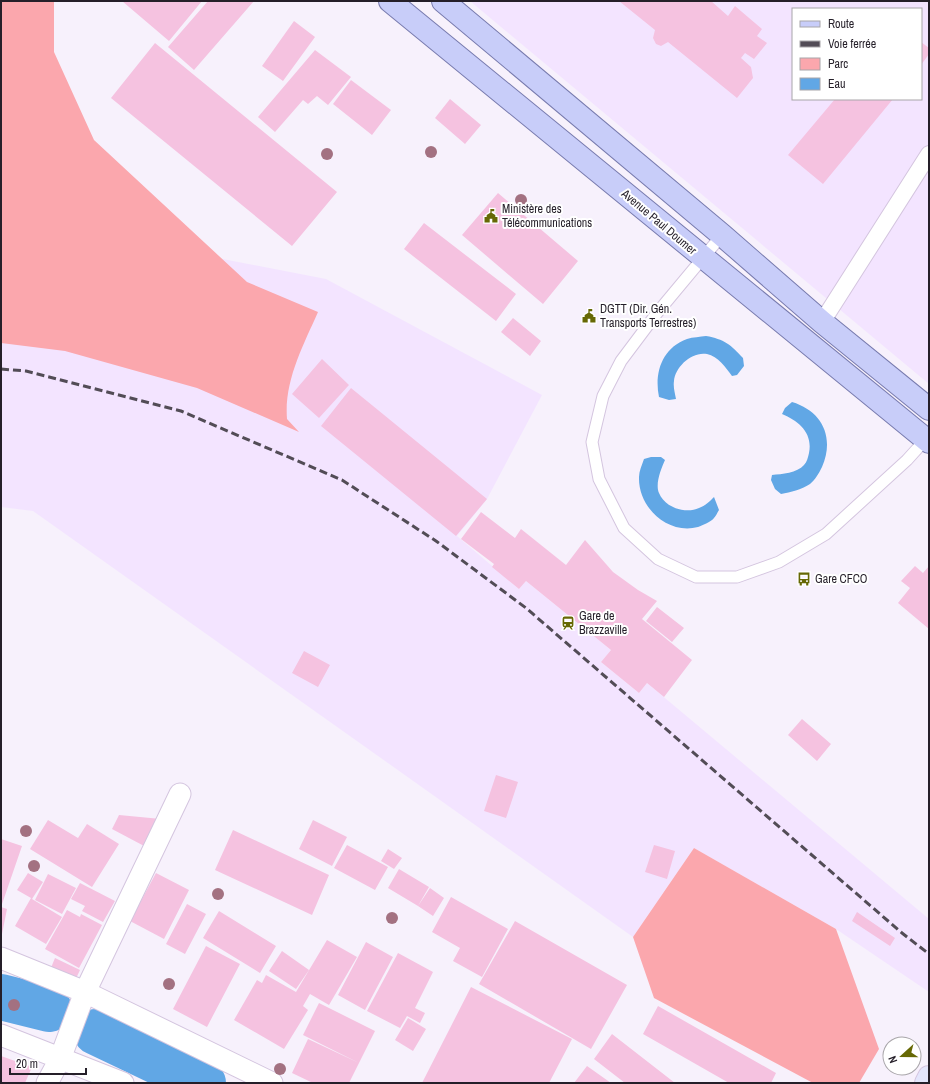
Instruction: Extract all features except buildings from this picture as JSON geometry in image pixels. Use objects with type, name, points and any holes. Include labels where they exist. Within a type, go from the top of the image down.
[{"type":"main road","name":"Avenue Paul Doumer","points":[[390,1],[928,441]]},
{"type":"main road","points":[[443,1],[722,235],[822,322],[929,409]]},
{"type":"main road","points":[[566,144],[585,121]]},
{"type":"main road","points":[[926,1083],[929,1077]]},
{"type":"street","points":[[822,322],[929,154]]},
{"type":"street","points":[[48,1083],[60,1059],[85,992],[180,794]]},
{"type":"street","points":[[1,958],[85,992],[272,1083]]},
{"type":"street","points":[[1,1035],[123,1083]]},
{"type":"lane","points":[[722,235],[702,257],[621,361],[603,396],[592,442],[599,478],[624,528],[658,559],[696,577],[737,577],[779,562],[826,534],[928,441]]},
{"type":"shaded area","points":[[470,1],[929,1],[929,384]]},
{"type":"shaded area","points":[[1,216],[326,279],[542,395],[487,499],[457,536],[519,589],[526,581],[611,650],[601,662],[639,693],[647,683],[929,919],[929,992],[836,929],[694,848],[633,937],[33,511],[1,507]]},
{"type":"green space","points":[[1,1],[54,1],[54,52],[94,140],[247,282],[318,312],[296,364],[288,391],[287,419],[299,432],[197,388],[65,351],[1,343]]},
{"type":"green space","points":[[694,848],[836,929],[879,1049],[859,1083],[813,1083],[654,998],[633,937]]},
{"type":"water","points":[[706,336],[718,339],[731,346],[743,358],[744,366],[737,375],[732,376],[715,357],[707,354],[696,355],[685,361],[677,370],[674,381],[676,399],[669,400],[659,397],[659,370],[671,348],[687,339]]},
{"type":"water","points":[[792,402],[802,406],[818,419],[826,436],[826,456],[822,467],[812,482],[800,489],[781,494],[775,489],[771,480],[772,475],[789,473],[801,468],[806,462],[810,446],[807,434],[799,424],[782,414],[785,408]]},
{"type":"water","points":[[661,457],[665,460],[660,472],[658,489],[666,503],[682,510],[694,510],[703,506],[714,497],[719,510],[713,519],[698,527],[687,528],[676,527],[665,523],[656,516],[643,499],[640,488],[639,475],[644,459]]},
{"type":"waterway","points":[[1,997],[49,1009]]},
{"type":"waterway","points":[[96,1032],[203,1083]]},
{"type":"railway","points":[[1,369],[26,371],[181,411],[342,480],[436,541],[526,608],[902,933],[929,954]]},
{"type":"place","name":"Ministère des Télécommunications","points":[[491,216]]},
{"type":"place","name":"DGTT (Dir. Gén. Transports Terrestres)","points":[[589,316]]},
{"type":"place","name":"Gare CFCO","points":[[804,579]]},
{"type":"place","name":"Gare de Brazzaville","points":[[568,623]]}]
